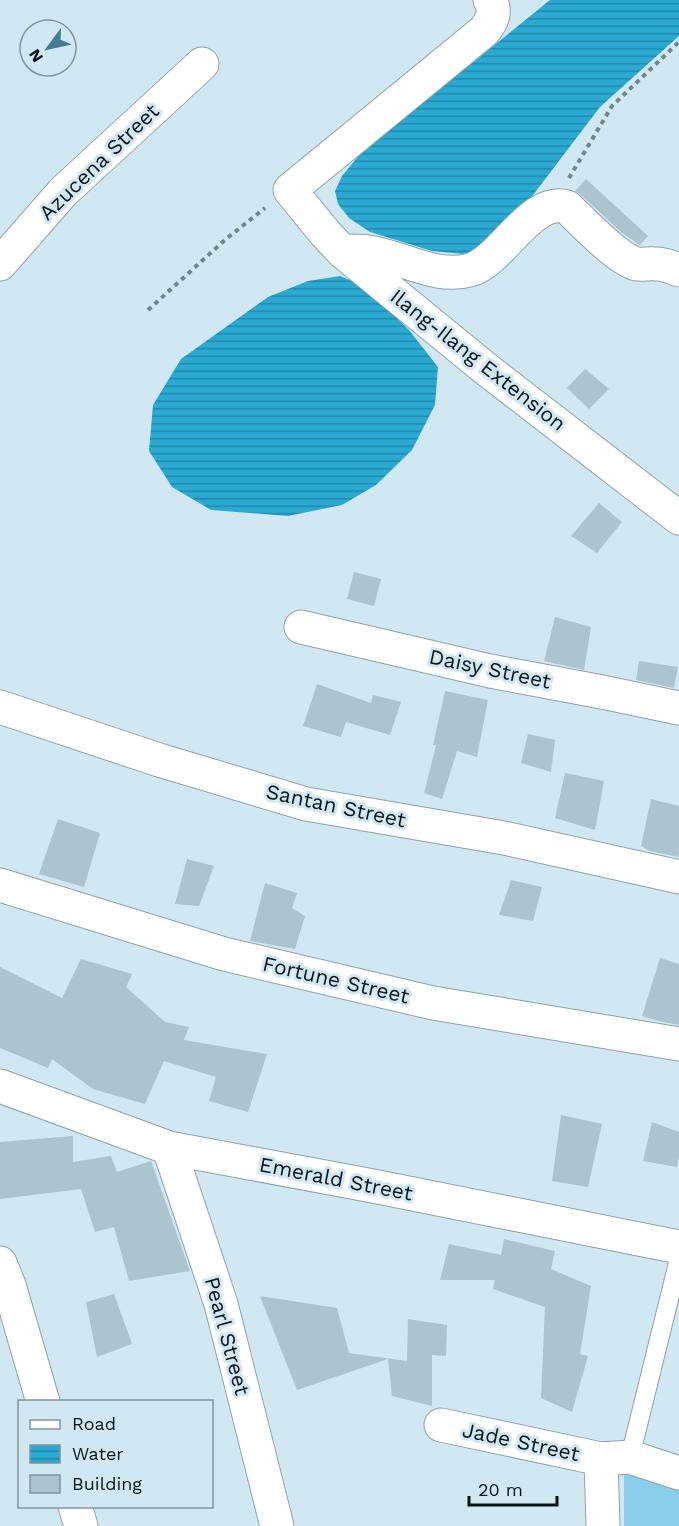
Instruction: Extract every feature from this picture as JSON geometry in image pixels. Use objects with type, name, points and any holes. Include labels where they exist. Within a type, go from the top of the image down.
[{"type":"street","points":[[290,190],[484,31],[491,23],[492,7]]},
{"type":"street","name":"Azucena Street","points":[[0,264],[63,192],[202,64]]},
{"type":"street","name":"Ilang-Ilang Extension","points":[[290,190],[343,252],[486,369],[679,518]]},
{"type":"street","points":[[343,252],[366,251],[429,269],[450,272],[469,271],[481,266],[492,257],[523,225],[539,213],[552,206],[560,205],[567,207],[627,259],[637,264],[667,265],[679,270]]},
{"type":"street","name":"Daisy Street","points":[[301,627],[490,671],[679,708]]},
{"type":"street","name":"Santan Street","points":[[0,707],[159,760],[306,804],[504,838],[679,877]]},
{"type":"street","name":"Fortune Street","points":[[0,885],[224,954],[433,1003],[679,1044]]},
{"type":"street","name":"Emerald Street","points":[[0,1086],[169,1148],[679,1247]]},
{"type":"street","name":"Pearl Street","points":[[169,1148],[221,1304],[277,1526]]},
{"type":"street","points":[[0,1263],[9,1285],[44,1400]]},
{"type":"street","name":"Jade Street","points":[[441,1425],[616,1458],[679,1473]]},
{"type":"street","name":"Jade Street","points":[[603,1526],[616,1458]]},
{"type":"street","points":[[76,1508],[81,1526]]},
{"type":"lane","points":[[616,1458],[679,1259]]},
{"type":"path","points":[[552,206],[612,106],[679,42]]},
{"type":"path","points":[[148,309],[245,223],[290,190]]},
{"type":"shaded area","points":[[624,1467],[679,1479],[679,1526],[624,1526]]},
{"type":"water","points":[[550,0],[679,0],[679,36],[600,107],[530,199],[486,247],[463,254],[432,251],[370,232],[349,218],[338,204],[335,191],[342,176],[361,153]]},
{"type":"water","points":[[340,276],[366,287],[409,330],[438,367],[435,405],[412,450],[376,485],[342,505],[288,516],[211,510],[172,487],[149,451],[153,405],[181,359],[268,297],[308,281]]},
{"type":"building","points":[[586,179],[648,236],[640,245],[622,233],[575,191]]},
{"type":"building","points":[[585,369],[609,389],[589,409],[567,388]]},
{"type":"building","points":[[599,503],[622,522],[597,553],[571,536]]},
{"type":"building","points":[[354,572],[381,579],[374,606],[347,599]]},
{"type":"building","points":[[555,617],[591,627],[584,670],[544,661]]},
{"type":"building","points":[[639,661],[678,667],[674,688],[636,680]]},
{"type":"building","points":[[317,684],[371,703],[373,695],[401,702],[390,735],[346,722],[341,737],[303,726]]},
{"type":"building","points":[[445,691],[488,700],[477,757],[457,751],[442,799],[424,793],[436,745],[433,745]]},
{"type":"building","points":[[528,734],[555,740],[551,772],[521,763]]},
{"type":"building","points":[[565,773],[604,781],[595,830],[555,818]]},
{"type":"building","points":[[651,799],[679,806],[678,857],[650,851],[641,846]]},
{"type":"building","points":[[58,819],[100,833],[84,887],[39,874]]},
{"type":"building","points":[[187,859],[214,866],[199,906],[175,904]]},
{"type":"building","points":[[511,880],[542,887],[533,921],[499,915]]},
{"type":"building","points":[[265,883],[297,893],[292,908],[305,916],[295,949],[250,941]]},
{"type":"building","points":[[660,958],[679,964],[679,1025],[642,1016]]},
{"type":"building","points":[[81,959],[132,974],[126,987],[165,1022],[189,1027],[184,1040],[267,1054],[248,1112],[209,1101],[216,1077],[164,1061],[145,1104],[93,1089],[52,1059],[48,1068],[0,1048],[0,967],[62,998]]},
{"type":"building","points":[[561,1115],[602,1124],[588,1187],[552,1181]]},
{"type":"building","points":[[652,1122],[679,1132],[677,1167],[643,1161]]},
{"type":"building","points":[[73,1136],[73,1162],[111,1156],[117,1172],[151,1161],[190,1271],[129,1281],[114,1227],[95,1232],[81,1189],[0,1199],[0,1142]]},
{"type":"building","points":[[504,1239],[555,1251],[551,1269],[591,1286],[580,1354],[588,1356],[572,1412],[541,1398],[545,1307],[493,1289],[495,1280],[440,1280],[449,1244],[501,1255]]},
{"type":"building","points":[[114,1294],[132,1344],[97,1357],[86,1302]]},
{"type":"building","points":[[260,1296],[337,1308],[349,1353],[407,1361],[408,1319],[447,1325],[446,1356],[432,1355],[432,1406],[392,1396],[388,1359],[297,1390]]}]
